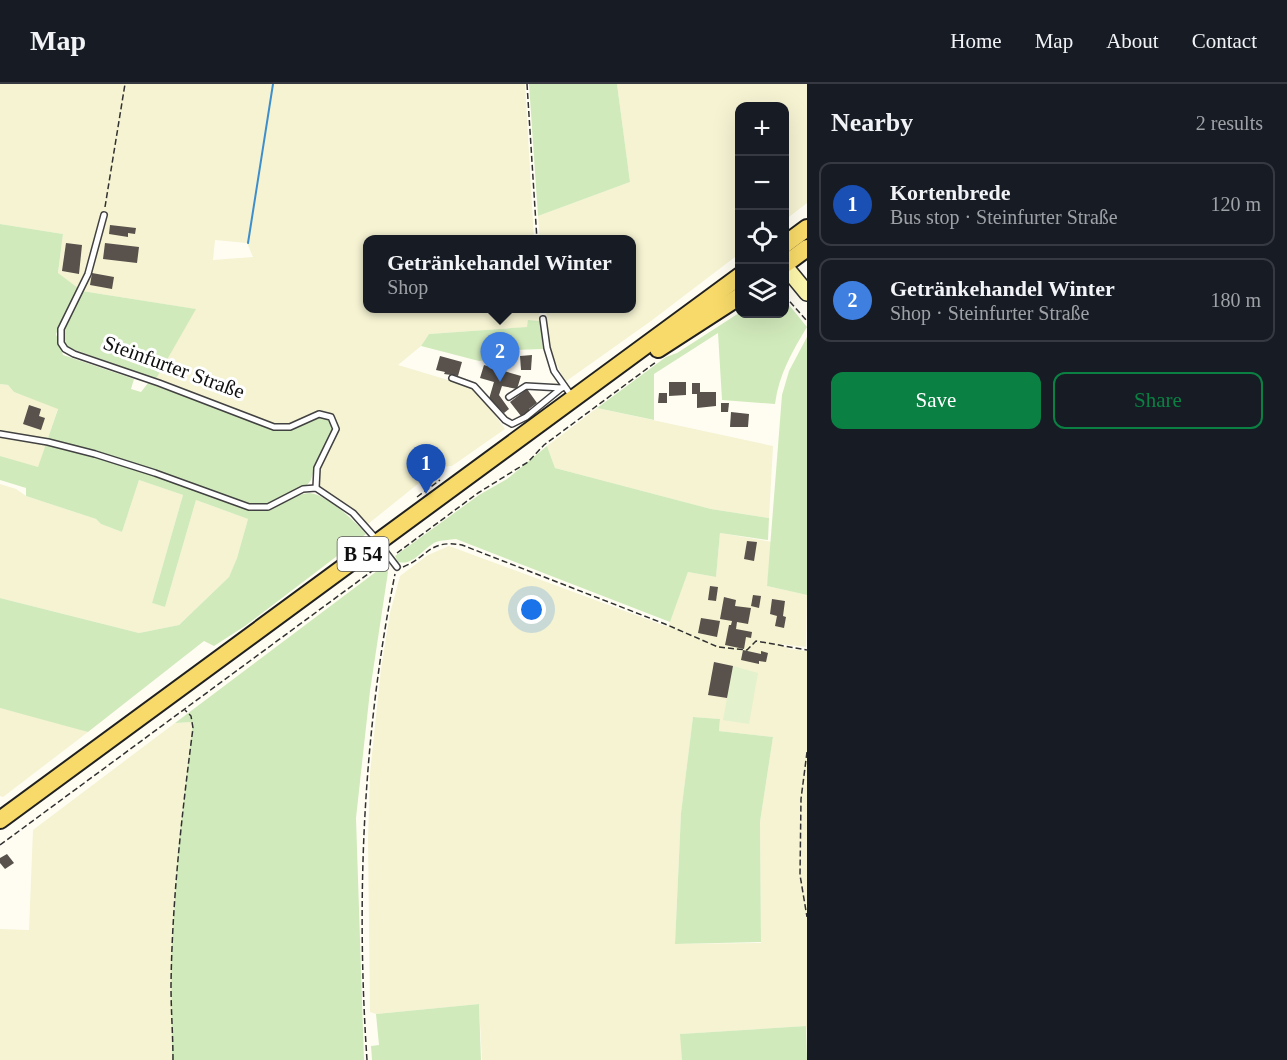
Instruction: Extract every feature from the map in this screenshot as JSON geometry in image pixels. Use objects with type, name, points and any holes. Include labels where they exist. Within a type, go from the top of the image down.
[{"type":"main road","points":[[789,241],[807,228]]},
{"type":"main road","points":[[785,264],[807,248]]},
{"type":"main road","points":[[789,271],[807,293]]},
{"type":"main road","name":"B 54","points":[[0,820],[384,550],[516,431],[567,391],[735,279]]},
{"type":"main road","name":"B 54","points":[[0,834],[647,356],[735,299]]},
{"type":"lane","name":"Steinfurter Straße","points":[[104,215],[88,274],[62,329],[61,343],[65,349],[274,428],[290,427],[320,414],[332,417],[336,429],[317,468],[316,488]]},
{"type":"lane","points":[[543,319],[547,348],[554,371],[567,391]]},
{"type":"lane","points":[[452,378],[474,386],[516,431]]},
{"type":"lane","points":[[509,397],[526,386],[567,391]]},
{"type":"lane","points":[[0,434],[48,442],[95,454],[165,476],[249,507],[268,507],[303,489],[316,488],[353,513],[397,567]]},
{"type":"path","points":[[104,215],[125,84]]},
{"type":"path","points":[[527,84],[537,235]]},
{"type":"path","points":[[789,301],[807,321]]},
{"type":"path","points":[[0,845],[186,711],[384,550],[528,462],[544,445],[653,365]]},
{"type":"path","points":[[367,1060],[364,1013],[363,840],[366,772],[379,669],[397,567],[406,566],[439,544],[462,545],[718,646],[747,650],[756,641],[807,650]]},
{"type":"path","points":[[173,1060],[171,985],[180,839],[193,728],[191,716],[186,711]]},
{"type":"path","points":[[807,752],[801,799],[800,875],[807,917]]},
{"type":"shaded area","points":[[0,84],[525,84],[534,235],[363,235],[363,313],[539,313],[540,321],[528,320],[528,327],[429,334],[421,346],[398,365],[475,388],[505,429],[452,466],[439,467],[368,524],[353,511],[319,489],[317,478],[337,428],[334,416],[326,411],[289,424],[274,424],[156,379],[195,309],[82,291],[58,274],[63,234],[0,224]],"holes":[[[215,240],[247,243],[253,257],[213,260]]]},
{"type":"shaded area","points":[[617,84],[807,84],[807,203],[789,217],[789,102],[735,102],[735,257],[565,382],[550,350],[546,313],[636,313],[636,235],[540,235],[538,216],[630,182]]},
{"type":"shaded area","points":[[0,384],[8,385],[14,392],[58,408],[38,468],[0,456]]},
{"type":"shaded area","points":[[597,408],[773,446],[769,518],[711,509],[555,468],[547,446]]},
{"type":"shaded area","points":[[139,480],[183,495],[152,603],[165,607],[196,500],[248,519],[229,577],[179,625],[139,633],[0,598],[0,484],[16,489],[26,496],[96,519],[101,524],[122,532]]},
{"type":"shaded area","points":[[720,533],[772,542],[767,586],[807,595],[806,647],[780,644],[789,649],[807,651],[807,1033],[806,1026],[681,1034],[682,1060],[482,1060],[479,1004],[376,1014],[370,1012],[368,839],[370,773],[381,669],[390,613],[400,576],[428,555],[449,546],[668,627],[688,572],[716,577]],"holes":[[[693,717],[720,719],[719,731],[773,737],[760,822],[761,943],[675,944],[681,813]]]},
{"type":"shaded area","points":[[0,708],[88,732],[3,797],[0,796]]},
{"type":"shaded area","points":[[193,722],[179,841],[171,959],[172,1060],[0,1060],[0,929],[29,930],[33,830],[175,723]]},
{"type":"green space","points":[[529,84],[617,84],[630,182],[538,216]]},
{"type":"green space","points":[[0,224],[63,234],[58,273],[78,288],[56,334],[63,355],[134,379],[131,389],[141,392],[148,383],[274,429],[319,416],[329,419],[333,428],[311,480],[307,485],[297,489],[291,497],[310,493],[324,498],[348,516],[366,534],[245,626],[214,646],[204,641],[88,732],[0,708],[0,598],[139,633],[179,625],[229,577],[248,519],[196,500],[165,607],[152,603],[183,495],[139,480],[122,532],[101,524],[96,519],[26,496],[26,488],[0,480],[0,456],[38,467],[58,409],[14,392],[8,385],[0,384]]},
{"type":"green space","points":[[82,291],[196,309],[156,379],[67,347],[63,334],[65,326]]},
{"type":"green space","points":[[789,305],[807,327],[783,373],[775,404],[722,400],[718,333],[654,374],[654,420],[597,408],[666,357],[677,353],[735,316],[735,318],[789,318]]},
{"type":"green space","points":[[528,320],[540,321],[543,349],[515,350],[497,359],[479,361],[421,346],[429,334],[527,327]]},
{"type":"green space","points":[[807,337],[807,595],[767,586],[782,395],[789,371]]},
{"type":"green space","points":[[547,446],[555,468],[711,509],[769,518],[768,540],[720,533],[716,577],[688,572],[670,622],[456,539],[436,542],[414,559],[404,563],[398,562],[395,556],[479,495],[507,479]]},
{"type":"green space","points":[[385,565],[388,572],[370,691],[356,818],[364,1060],[172,1060],[171,959],[179,841],[193,722],[175,723]]},
{"type":"green space","points":[[733,666],[758,673],[749,724],[723,720]]},
{"type":"green space","points":[[693,717],[720,719],[719,731],[773,737],[760,822],[761,942],[675,944],[681,813]]},
{"type":"green space","points":[[479,1004],[481,1060],[372,1060],[371,1046],[379,1045],[376,1014]]},
{"type":"green space","points":[[806,1026],[807,1060],[682,1060],[680,1034]]},
{"type":"building","points":[[110,225],[136,228],[135,234],[128,233],[128,237],[109,234]]},
{"type":"building","points":[[66,243],[82,245],[79,274],[62,271]]},
{"type":"building","points":[[105,243],[139,247],[137,263],[103,259]]},
{"type":"building","points":[[92,273],[114,277],[112,289],[90,285]]},
{"type":"building","points":[[532,355],[531,370],[521,370],[520,356]]},
{"type":"building","points":[[440,356],[462,362],[458,376],[436,370]]},
{"type":"building","points":[[484,365],[521,376],[517,389],[502,386],[499,395],[509,409],[504,413],[489,399],[494,382],[480,378]]},
{"type":"building","points":[[669,382],[686,382],[686,395],[669,396]]},
{"type":"building","points":[[692,383],[700,383],[700,392],[716,392],[716,406],[697,408],[697,394],[692,394]]},
{"type":"building","points":[[527,389],[537,403],[529,409],[529,412],[521,416],[510,402]]},
{"type":"building","points":[[659,393],[667,393],[667,403],[658,403]]},
{"type":"building","points":[[721,403],[729,403],[728,412],[721,412]]},
{"type":"building","points":[[29,405],[41,409],[39,416],[45,418],[41,430],[23,424]]},
{"type":"building","points":[[731,412],[749,414],[748,427],[730,427]]},
{"type":"building","points":[[747,541],[757,542],[754,561],[744,559]]},
{"type":"building","points":[[710,586],[718,587],[716,601],[708,600]]},
{"type":"building","points":[[753,595],[761,596],[759,608],[751,606]]},
{"type":"building","points":[[724,597],[736,600],[735,606],[751,608],[748,624],[737,622],[736,629],[752,632],[751,638],[746,637],[744,649],[725,645],[732,621],[720,619]]},
{"type":"building","points":[[772,599],[785,601],[784,628],[775,626],[777,616],[770,614]]},
{"type":"building","points":[[701,618],[720,621],[717,637],[698,633]]},
{"type":"building","points":[[743,650],[761,654],[761,651],[768,653],[766,662],[759,661],[759,664],[741,660]]},
{"type":"building","points":[[714,662],[733,666],[727,698],[708,695]]},
{"type":"building","points":[[7,854],[14,863],[5,869],[0,863],[0,858]]},
{"type":"waterway","points":[[248,243],[273,84]]},
{"type":"place","name":"Getränkehandel Winter","points":[[500,382]]},
{"type":"place","name":"Kortenbrede","points":[[426,494]]}]
